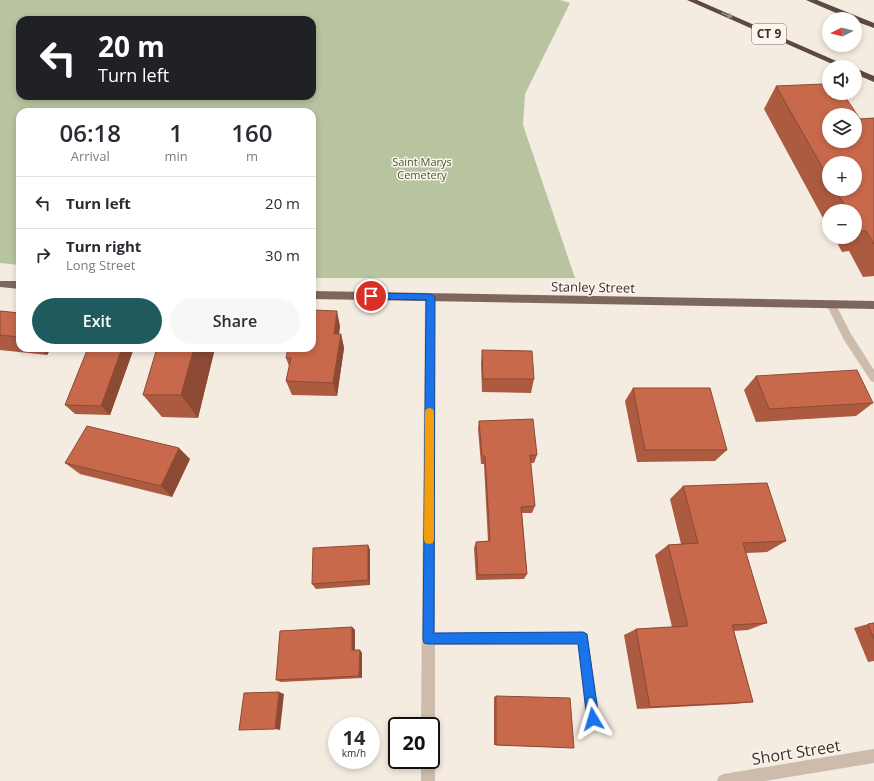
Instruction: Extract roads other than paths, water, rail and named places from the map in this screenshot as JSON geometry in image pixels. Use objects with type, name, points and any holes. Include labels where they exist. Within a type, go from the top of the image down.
[{"type":"highway","name":"CT 9","points":[[691,0],[830,60]]},
{"type":"highway","points":[[810,0],[874,26]]},
{"type":"highway","points":[[862,74],[874,79]]},
{"type":"main road","points":[[0,284],[16,285]]},
{"type":"main road","name":"Stanley Street","points":[[316,295],[874,305]]},
{"type":"street","points":[[428,717],[430,297]]},
{"type":"street","points":[[831,304],[847,337],[874,378]]},
{"type":"street","points":[[428,639],[583,638],[593,719]]},
{"type":"street","name":"Short Street","points":[[724,781],[874,756]]},
{"type":"street","points":[[428,769],[428,781]]},
{"type":"park label","name":"Saint Marys Cemetery","points":[[422,168]]}]
